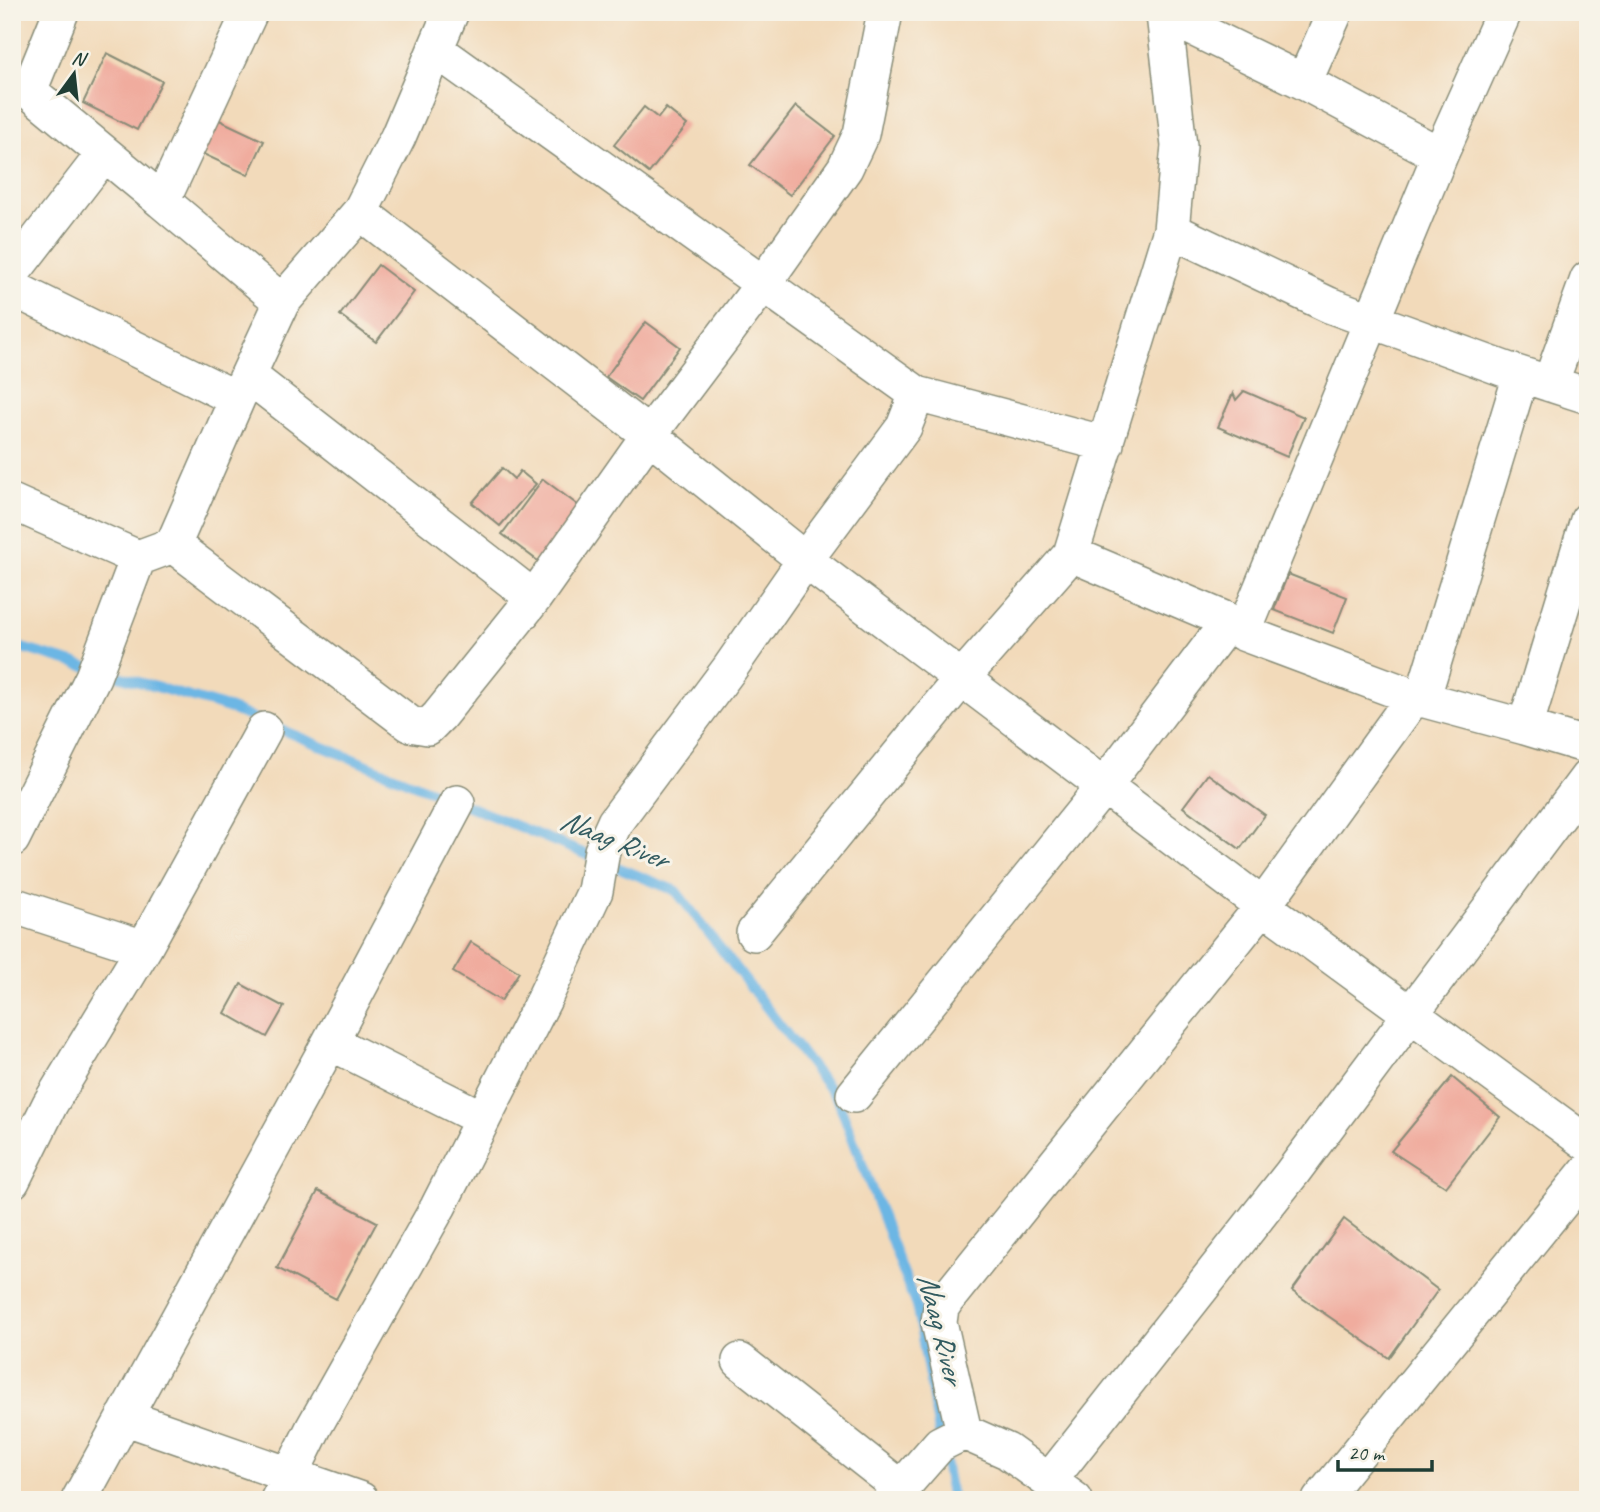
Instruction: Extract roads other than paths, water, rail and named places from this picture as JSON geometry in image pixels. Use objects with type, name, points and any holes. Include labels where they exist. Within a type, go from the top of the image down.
[{"type":"street","points":[[61,12],[29,91],[282,303]]},
{"type":"street","points":[[162,201],[250,12]]},
{"type":"street","points":[[12,502],[138,558],[173,545],[282,303],[360,212],[398,137],[451,12]]},
{"type":"street","points":[[173,545],[410,724],[428,727],[534,598],[649,435],[763,284],[845,168],[861,134],[885,12]]},
{"type":"street","points":[[1304,82],[1335,12]]},
{"type":"street","points":[[854,1095],[1236,627],[1504,12]]},
{"type":"street","points":[[1162,13],[1304,82],[1440,155]]},
{"type":"street","points":[[754,933],[962,678],[1071,554],[1171,230],[1179,146],[1162,13]]},
{"type":"street","points":[[435,49],[917,394],[1106,444]]},
{"type":"street","points":[[12,273],[104,153]]},
{"type":"street","points":[[360,212],[649,435],[805,560],[1263,905],[1588,1144]]},
{"type":"street","points":[[1171,230],[1329,305],[1588,396]]},
{"type":"street","points":[[953,1437],[939,1322],[941,1308],[1263,905],[1418,699],[1536,379],[1588,279]]},
{"type":"street","points":[[12,288],[243,388],[534,598]]},
{"type":"street","points":[[284,1488],[314,1427],[438,1207],[483,1119],[595,891],[609,836],[805,560],[904,427],[917,394]]},
{"type":"street","points":[[1525,727],[1588,520]]},
{"type":"street","points":[[1071,554],[1236,627],[1418,699],[1588,746]]},
{"type":"street","points":[[12,839],[93,677],[138,558]]},
{"type":"street","points":[[12,1181],[50,1104],[144,947],[264,730]]},
{"type":"street","points":[[953,1437],[1007,1451],[1062,1491],[1292,1173],[1588,777]]},
{"type":"street","points":[[79,1500],[331,1042],[457,803]]},
{"type":"street","points":[[12,905],[144,947]]},
{"type":"street","points":[[331,1042],[483,1119]]},
{"type":"street","points":[[1320,1500],[1588,1170]]},
{"type":"street","points":[[740,1362],[896,1494],[953,1437]]},
{"type":"street","points":[[124,1417],[284,1488],[361,1500]]},
{"type":"waterway","name":"Naag River","points":[[12,645],[228,708],[676,891],[838,1100],[917,1309],[940,1437]]},
{"type":"waterway","name":"Naag River","points":[[943,1451],[952,1500]]}]
